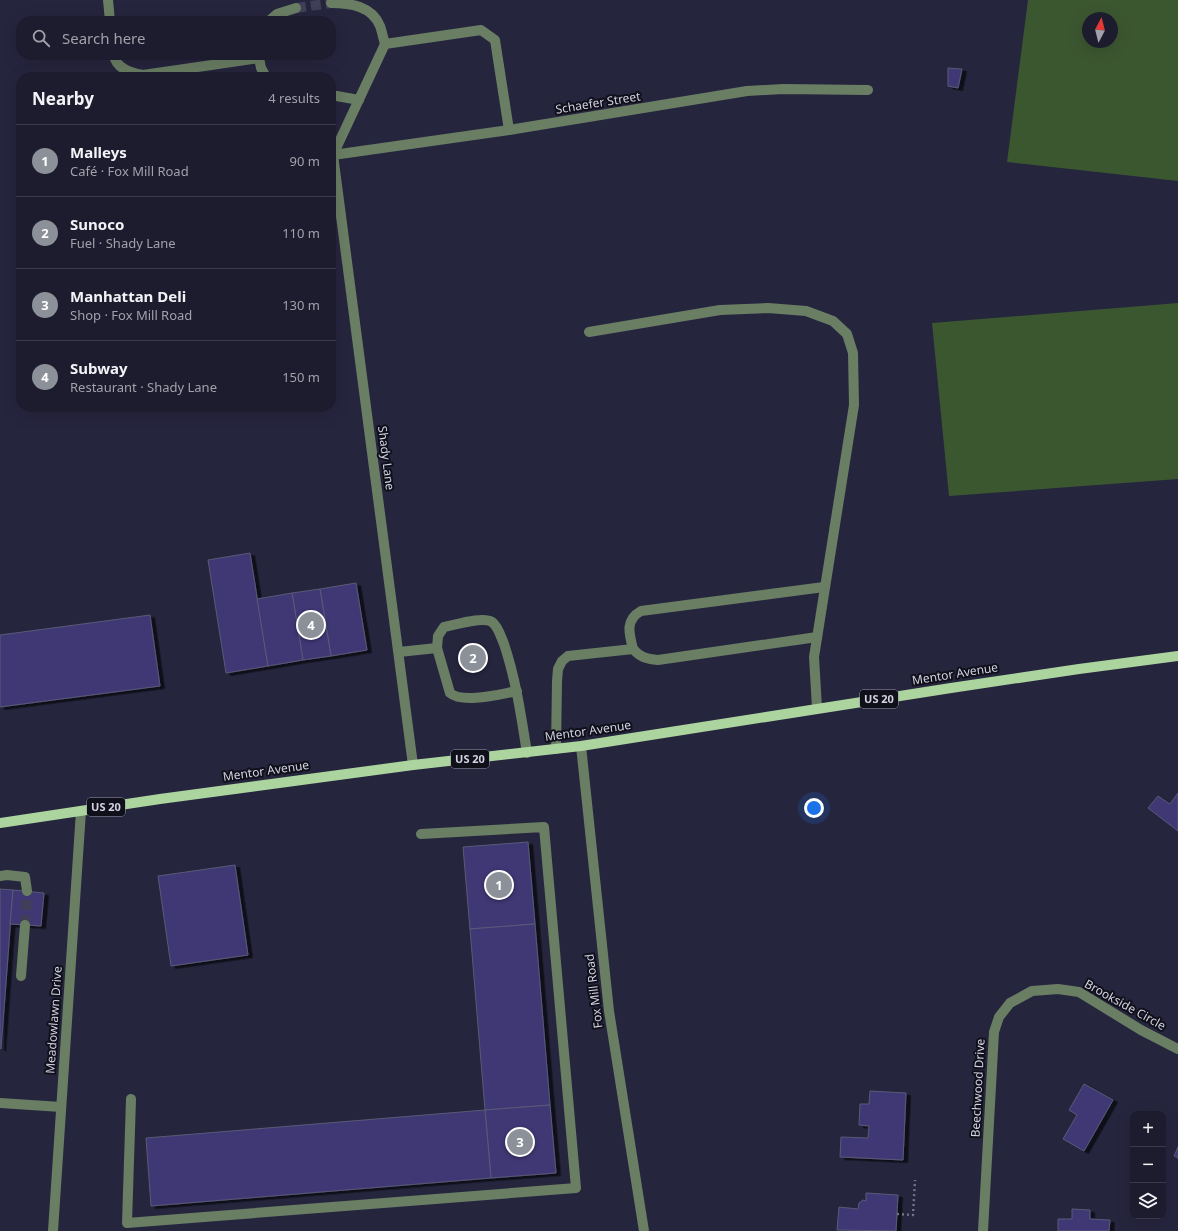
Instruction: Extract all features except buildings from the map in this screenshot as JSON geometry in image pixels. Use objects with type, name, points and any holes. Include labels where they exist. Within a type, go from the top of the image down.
[{"type":"main road","name":"Mentor Avenue","points":[[0,823],[413,764],[527,753],[581,746],[818,708],[1079,669],[1178,656]]},
{"type":"street","points":[[108,0],[110,16]]},
{"type":"street","points":[[331,3],[348,3],[362,7],[380,24],[385,44],[336,149]]},
{"type":"street","points":[[275,16],[296,8]]},
{"type":"street","points":[[385,44],[481,30],[495,40],[509,130]]},
{"type":"street","points":[[116,60],[121,67],[128,72]]},
{"type":"street","points":[[161,72],[235,60]]},
{"type":"street","points":[[260,60],[263,72]]},
{"type":"street","name":"Schaefer Street","points":[[336,155],[509,130],[747,91],[783,89],[868,90]]},
{"type":"street","points":[[336,96],[359,100]]},
{"type":"street","name":"Shady Lane","points":[[336,178],[413,764]]},
{"type":"street","points":[[590,332],[720,310],[768,308],[806,311],[833,321],[847,334],[853,353],[854,405],[814,657],[818,708]]},
{"type":"street","points":[[817,637],[658,660],[646,659],[639,656],[632,649],[629,631],[630,621],[641,611],[824,587]]},
{"type":"street","points":[[517,691],[466,698],[454,697],[450,693],[437,648],[438,636],[444,627],[483,619],[493,622],[500,633],[511,664],[517,691],[527,753]]},
{"type":"street","points":[[399,652],[437,648]]},
{"type":"street","points":[[556,749],[557,681],[558,669],[562,660],[568,656],[632,649]]},
{"type":"street","name":"Fox Mill Road","points":[[581,746],[609,1011],[644,1231]]},
{"type":"street","name":"Meadowlawn Drive","points":[[53,1231],[81,811]]},
{"type":"street","points":[[131,1099],[127,1223],[576,1188],[544,827],[421,834]]},
{"type":"street","points":[[0,876],[7,875],[25,877],[28,891]]},
{"type":"street","points":[[21,976],[25,925]]},
{"type":"street","name":"Brookside Circle","points":[[1058,989],[1079,992],[1141,1030],[1178,1049]]},
{"type":"street","name":"Beechwood Drive","points":[[983,1231],[994,1032],[999,1017],[1010,1002],[1032,991],[1058,989]]},
{"type":"street","points":[[0,1103],[61,1106]]},
{"type":"path","points":[[897,1214],[913,1215],[915,1180]]},
{"type":"green space","points":[[1028,0],[1178,0],[1178,181],[1007,162]]},
{"type":"green space","points":[[1178,303],[1178,479],[949,496],[932,323]]},
{"type":"tunnel","points":[[296,8],[331,3]]},
{"type":"tunnel","points":[[25,925],[27,891]]},
{"type":"place","name":"Subway","points":[[311,625]]},
{"type":"place","name":"Sunoco","points":[[473,658]]},
{"type":"place","name":"Malleys","points":[[499,885]]},
{"type":"place","name":"Manhattan Deli","points":[[520,1142]]}]
